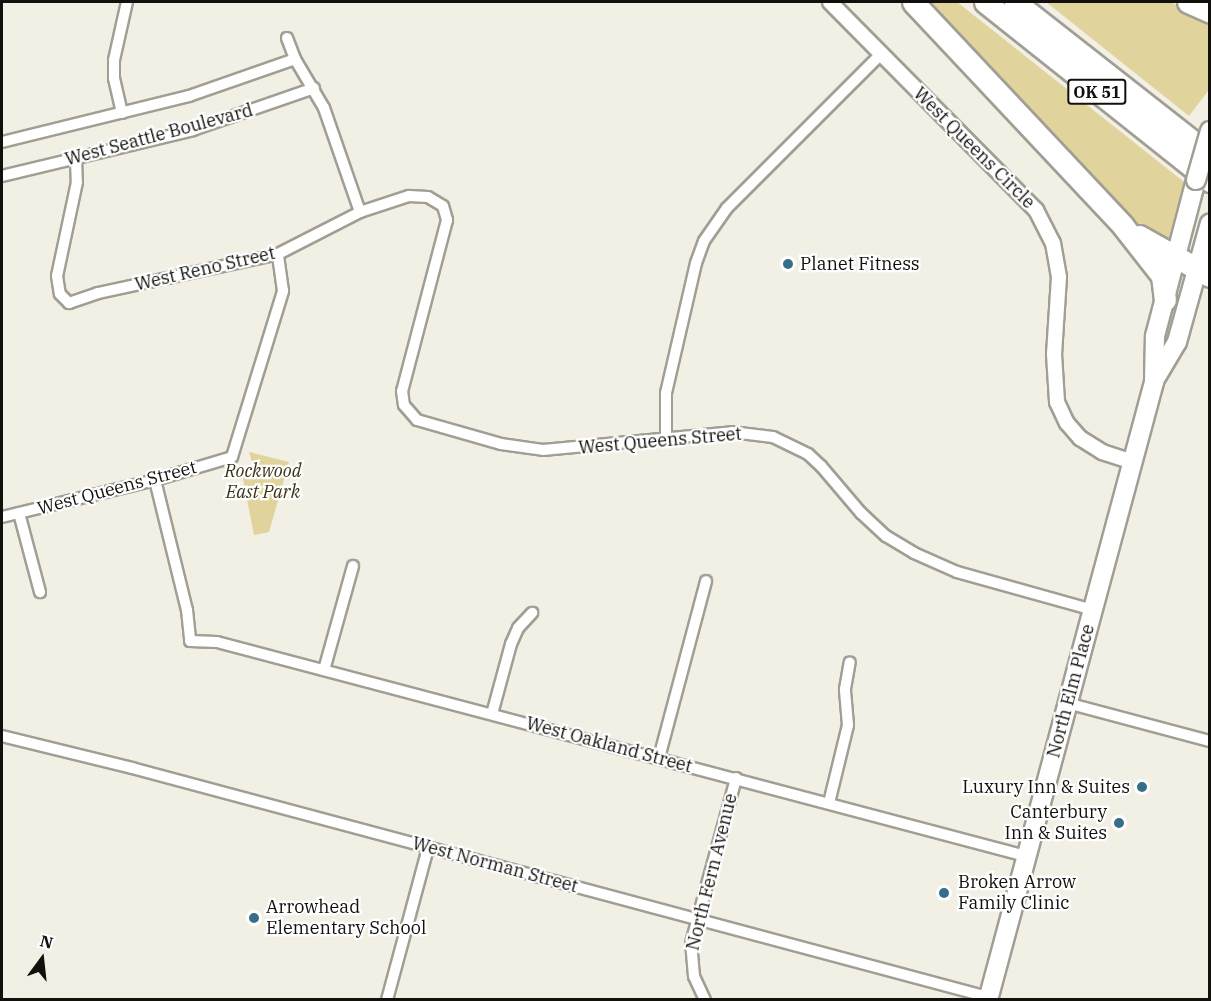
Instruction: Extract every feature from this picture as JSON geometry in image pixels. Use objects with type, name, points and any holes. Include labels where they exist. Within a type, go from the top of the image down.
[{"type":"highway","points":[[913,2],[1123,226],[1162,276],[1165,300]]},
{"type":"highway","name":"OK 51","points":[[985,2],[1209,182]]},
{"type":"highway","name":"OK 51","points":[[1015,2],[1209,155]]},
{"type":"highway","points":[[1188,2],[1209,12]]},
{"type":"highway","points":[[1123,226],[1177,252],[1202,268]]},
{"type":"main road","name":"North Elm Place","points":[[988,998],[1154,382],[1155,336],[1209,131]]},
{"type":"main road","name":"North Elm Place","points":[[1154,382],[1177,342],[1202,268],[1209,223]]},
{"type":"street","points":[[122,113],[114,78],[114,60],[127,2]]},
{"type":"street","name":"West Queens Circle","points":[[830,2],[1036,210],[1053,243],[1059,277],[1054,354],[1057,402],[1067,423],[1080,438],[1102,452],[1133,462]]},
{"type":"street","points":[[287,38],[295,59],[324,108],[360,212]]},
{"type":"street","points":[[666,439],[664,406],[668,381],[696,263],[704,241],[727,208],[881,54]]},
{"type":"street","name":"West Seattle Boulevard","points":[[2,142],[189,96],[295,59]]},
{"type":"street","name":"West Seattle Boulevard","points":[[2,176],[193,130],[314,88]]},
{"type":"street","name":"West Reno Street","points":[[76,159],[77,182],[57,276],[60,294],[69,303],[98,293],[278,254],[360,212],[409,196],[439,201],[446,210],[446,226],[406,375],[402,401]]},
{"type":"street","name":"West Queens Street","points":[[2,517],[155,480],[232,457],[282,291],[278,254]]},
{"type":"street","name":"West Queens Street","points":[[402,401],[409,413],[424,423],[533,450],[571,449],[746,432],[786,442],[808,454],[875,527],[914,554],[967,575],[1093,610]]},
{"type":"street","name":"West Oakland Street","points":[[155,480],[187,610],[190,641],[218,642],[1026,856]]},
{"type":"street","points":[[19,513],[40,592]]},
{"type":"street","points":[[324,670],[353,566]]},
{"type":"street","points":[[659,758],[706,581]]},
{"type":"street","points":[[492,714],[511,644],[518,628],[532,613]]},
{"type":"street","points":[[829,803],[848,725],[845,689],[850,662]]},
{"type":"street","points":[[1067,704],[1209,741]]},
{"type":"street","name":"West Norman Street","points":[[2,736],[110,762],[988,998]]},
{"type":"street","name":"North Fern Avenue","points":[[705,999],[691,964],[692,943],[736,778]]},
{"type":"street","points":[[387,999],[428,848]]},
{"type":"green space","points":[[927,2],[957,2],[1184,182],[1166,248],[1134,223]]},
{"type":"green space","points":[[1046,2],[1171,2],[1209,22],[1208,91],[1189,116]]},
{"type":"green space","name":"Rockwood East Park","points":[[249,452],[289,462],[269,532],[254,535],[241,469],[253,466]]},
{"type":"place","name":"Planet Fitness","points":[[788,264]]},
{"type":"place","name":"Luxury Inn & Suites","points":[[1142,787]]},
{"type":"place","name":"Canterbury Inn & Suites","points":[[1119,823]]},
{"type":"place","name":"Broken Arrow Family Clinic","points":[[944,893]]},
{"type":"place","name":"Arrowhead Elementary School","points":[[254,918]]}]
